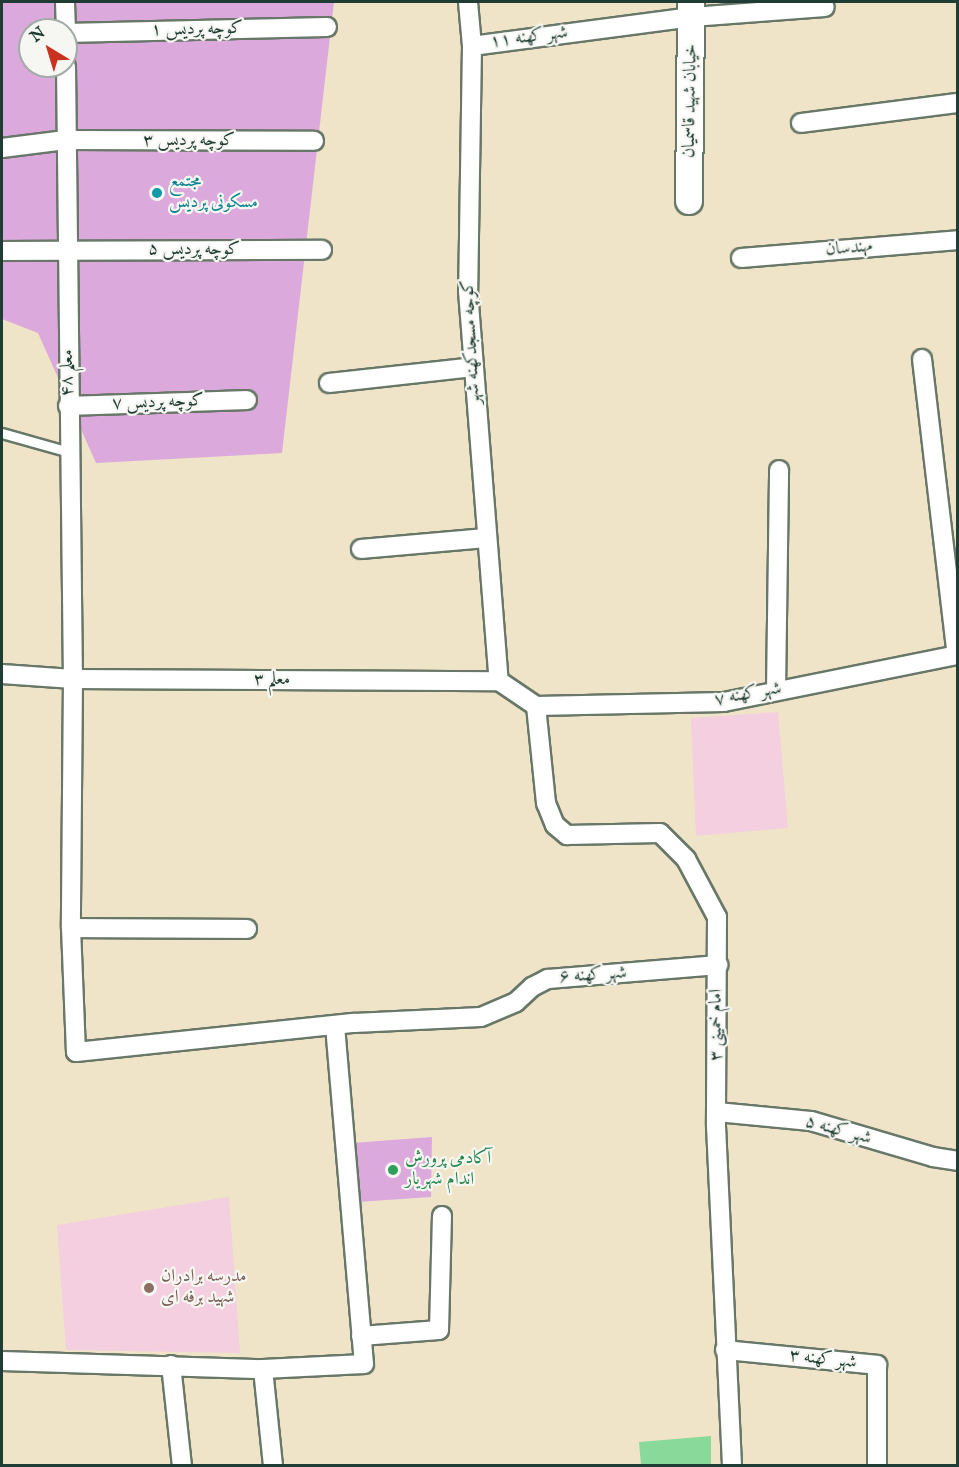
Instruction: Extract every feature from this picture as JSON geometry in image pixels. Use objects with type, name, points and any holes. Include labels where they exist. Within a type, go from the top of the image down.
[{"type":"street","points":[[65,2],[66,18]]},
{"type":"street","name":"کوچه مسجدکهنه شهر","points":[[468,2],[472,46],[468,291],[499,681]]},
{"type":"street","name":"شهر کهنه ۱۱","points":[[472,46],[586,31],[692,9],[825,7]]},
{"type":"street","name":"خیابان شهید قاسمیان","points":[[689,201],[692,9]]},
{"type":"street","name":"کوچه پردیس ۱","points":[[78,32],[327,27]]},
{"type":"street","name":"معلم ۴۸","points":[[66,78],[73,679],[71,928]]},
{"type":"street","points":[[801,123],[957,103]]},
{"type":"street","name":"کوچه پردیس ۳","points":[[2,148],[65,140],[314,141]]},
{"type":"street","name":"مهندسان","points":[[741,258],[957,240]]},
{"type":"street","name":"کوچه پردیس ۵","points":[[2,251],[322,250]]},
{"type":"street","points":[[922,360],[957,655]]},
{"type":"street","points":[[329,383],[473,367]]},
{"type":"street","name":"کوچه پردیس ۷","points":[[68,406],[247,400]]},
{"type":"street","points":[[776,691],[779,470]]},
{"type":"street","points":[[361,549],[486,538]]},
{"type":"street","name":"شهر کهنه ۷","points":[[536,706],[724,702],[957,655]]},
{"type":"street","name":"معلم ۳","points":[[2,674],[73,679],[499,681]]},
{"type":"street","points":[[499,681],[536,706]]},
{"type":"street","name":"امام خمینی ۳","points":[[536,706],[546,803],[555,825],[567,835],[660,833],[686,859],[717,917],[717,1112],[725,1350],[732,1466]]},
{"type":"street","points":[[71,928],[248,929]]},
{"type":"street","name":"شهر کهنه ۶","points":[[71,928],[76,1052],[335,1027],[354,1023],[481,1017],[516,1002],[531,987],[548,979],[718,965]]},
{"type":"street","points":[[2,1361],[263,1369],[363,1364],[335,1027]]},
{"type":"street","name":"شهر کهنه ۵","points":[[717,1112],[811,1121],[933,1157],[957,1161]]},
{"type":"street","points":[[361,1336],[439,1330],[442,1216]]},
{"type":"street","name":"شهر کهنه ۳","points":[[725,1350],[877,1365],[877,1466]]},
{"type":"street","points":[[171,1365],[182,1466]]},
{"type":"street","points":[[263,1369],[273,1466]]},
{"type":"lane","points":[[2,433],[69,452]]},
{"type":"shaded area","points":[[778,712],[788,828],[696,836],[691,718]]},
{"type":"shaded area","name":"مدرسه برادران شهید برفه ای","points":[[229,1197],[240,1353],[66,1350],[57,1225]]},
{"type":"green space","points":[[711,1436],[711,1465],[641,1465],[639,1442]]},
{"type":"building","name":"مجتمع مسکونی پردیس","points":[[2,2],[334,2],[282,453],[96,463],[38,333],[2,319]]},
{"type":"building","name":"آکادمی پرورش اندام شهریار","points":[[432,1137],[431,1197],[357,1202],[352,1143]]},
{"type":"place","name":"مجتمع مسکونی پردیس","points":[[157,193]]},
{"type":"place","name":"آکادمی پرورش اندام شهریار","points":[[393,1170]]},
{"type":"place","name":"مدرسه برادران شهید برفه ای","points":[[149,1288]]}]
